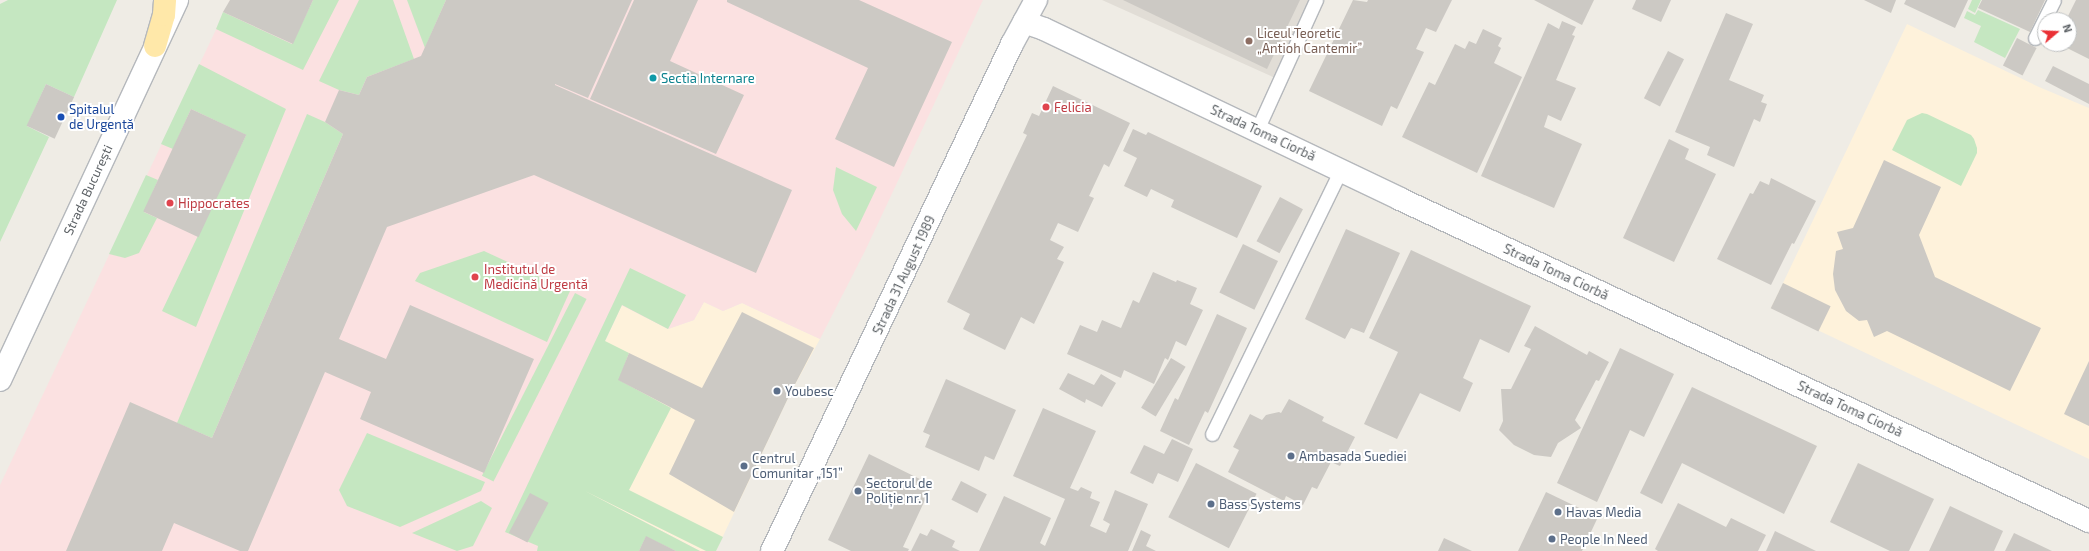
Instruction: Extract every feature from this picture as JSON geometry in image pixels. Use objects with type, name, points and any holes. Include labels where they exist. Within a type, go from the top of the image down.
[{"type":"main road","points":[[155,46],[164,15],[165,0]]},
{"type":"street","name":"Strada București","points":[[0,380],[177,0]]},
{"type":"street","name":"Strada 31 August 1989","points":[[772,551],[1024,22],[1036,0]]},
{"type":"street","name":"Strada Toma Ciorbă","points":[[1024,22],[1040,27],[2089,521]]},
{"type":"lane","points":[[1257,130],[1316,0]]},
{"type":"lane","points":[[2035,38],[2054,0]]},
{"type":"lane","points":[[1212,434],[1341,170]]},
{"type":"shaded area","name":"Institutul de Medicină Urgentă","points":[[230,0],[983,0],[865,251],[820,339],[742,303],[723,311],[704,302],[694,320],[668,329],[621,305],[545,471],[700,551],[0,551],[0,485]]},
{"type":"shaded area","name":"Liceul Teoretic „Antioh Cantemir”","points":[[1102,0],[1324,0],[1284,82]]},
{"type":"shaded area","points":[[1907,24],[2039,87],[2089,108],[2089,459],[1771,308]]},
{"type":"shaded area","points":[[704,302],[723,311],[742,303],[820,339],[790,394],[716,551],[700,551],[545,471],[622,305],[668,329],[694,320]]},
{"type":"green space","points":[[8,0],[117,0],[74,97],[46,84],[27,126],[49,137],[0,242],[0,4]]},
{"type":"green space","points":[[313,0],[339,0],[303,70],[216,29],[223,12],[292,44]]},
{"type":"green space","points":[[359,0],[393,0],[414,59],[367,77],[359,95],[339,90],[319,81]]},
{"type":"green space","points":[[407,0],[446,0],[425,48]]},
{"type":"green space","points":[[1972,0],[1981,0],[1975,13],[1968,9]]},
{"type":"green space","points":[[1978,10],[2020,29],[2005,58],[1974,42],[1981,26],[1964,18],[1967,11],[1975,15]]},
{"type":"green space","points":[[199,64],[286,109],[196,327],[162,311],[246,135],[191,109],[173,149],[161,144]]},
{"type":"green space","points":[[1922,113],[1971,135],[1974,139],[1977,153],[1961,186],[1892,150],[1907,120]]},
{"type":"green space","points":[[307,114],[325,122],[343,134],[212,438],[177,423]]},
{"type":"green space","points":[[836,167],[877,187],[856,231],[842,214],[833,190]]},
{"type":"green space","points":[[146,175],[158,180],[144,212],[157,218],[139,253],[125,258],[109,254]]},
{"type":"green space","points":[[484,251],[570,291],[547,342],[415,281],[420,273]]},
{"type":"green space","points":[[630,268],[686,295],[668,329],[622,305],[605,341],[629,353],[619,380],[671,408],[629,490],[723,537],[716,551],[706,551],[585,491],[700,551],[676,551],[646,537],[639,551],[537,551],[538,546],[505,532]]},
{"type":"green space","points":[[575,293],[587,299],[494,482],[482,476]]},
{"type":"green space","points":[[367,433],[485,482],[481,491],[400,527],[347,506],[339,490]]},
{"type":"green space","points":[[481,501],[492,508],[473,546],[457,551],[412,533]]},
{"type":"building","points":[[230,0],[313,0],[293,44],[223,12]]},
{"type":"building","points":[[446,0],[632,0],[588,98],[555,85],[792,190],[756,273],[534,175],[387,227],[339,339],[386,359],[410,305],[534,359],[484,473],[360,419],[371,392],[325,372],[248,551],[240,551],[174,523],[162,551],[66,551],[130,402],[212,438],[343,134],[325,122],[339,90],[359,95],[367,77],[421,56]]},
{"type":"building","name":"Sectia Internare","points":[[634,0],[698,0],[670,61],[744,95],[716,154],[590,99]]},
{"type":"building","points":[[727,0],[859,0],[952,42],[894,167],[835,139],[868,68],[727,2]]},
{"type":"building","name":"Liceul Teoretic „Antioh Cantemir”","points":[[1123,0],[1300,0],[1267,69]]},
{"type":"building","points":[[1353,0],[1367,2],[1368,0],[1452,0],[1436,32],[1426,28],[1416,49],[1424,52],[1397,109],[1391,106],[1382,126],[1309,91]]},
{"type":"building","points":[[1534,0],[1594,0],[1582,25]]},
{"type":"building","points":[[1636,0],[1671,0],[1661,22],[1632,9]]},
{"type":"building","points":[[1864,0],[1896,0],[1891,13]]},
{"type":"building","points":[[1906,0],[1968,0],[1955,28],[1904,4]]},
{"type":"building","points":[[1982,0],[2045,0],[2039,12],[2037,12],[2037,17],[2030,32],[1978,8]]},
{"type":"building","points":[[2076,0],[2089,0],[2089,59],[2075,52],[2077,52],[2077,12],[2070,12]]},
{"type":"building","points":[[1726,13],[1753,24],[1729,80],[1764,95],[1761,102],[1767,104],[1760,122],[1754,119],[1734,167],[1707,155],[1710,147],[1675,132]]},
{"type":"building","points":[[1562,21],[1576,27],[1572,35],[1575,36],[1556,80],[1576,88],[1561,121],[1548,115],[1544,127],[1582,144],[1554,208],[1481,176],[1548,23],[1559,29]]},
{"type":"building","points":[[1483,29],[1502,38],[1498,46],[1501,48],[1494,63],[1522,77],[1477,173],[1402,137],[1429,82],[1435,85],[1455,44],[1465,49],[1469,41],[1476,44]]},
{"type":"building","points":[[2017,38],[2037,48],[2023,76],[2003,66]]},
{"type":"building","points":[[1668,51],[1684,59],[1660,106],[1644,98]]},
{"type":"building","points":[[2053,66],[2089,84],[2089,104],[2045,81]]},
{"type":"building","points":[[46,84],[74,97],[55,139],[27,126]]},
{"type":"building","points":[[1053,86],[1130,123],[1109,167],[1104,164],[1089,196],[1094,198],[1078,232],[1058,223],[1050,240],[1064,247],[1057,259],[1064,262],[1034,324],[1021,317],[1005,350],[963,329],[970,314],[947,302],[1027,135],[1023,133],[1032,113],[1039,116]]},
{"type":"building","points":[[191,109],[246,135],[199,237],[143,211]]},
{"type":"building","points":[[1133,129],[1146,135],[1148,132],[1262,186],[1237,238],[1171,207],[1174,200],[1151,189],[1147,197],[1124,186],[1137,158],[1123,151]]},
{"type":"building","points":[[1669,139],[1689,149],[1685,159],[1716,174],[1674,262],[1623,238]]},
{"type":"building","points":[[1884,160],[1941,187],[1919,235],[1935,277],[2041,328],[2010,391],[1887,331],[1874,337],[1867,320],[1859,321],[1846,311],[1835,290],[1833,274],[1836,251],[1843,249],[1837,232],[1853,228]]},
{"type":"building","points":[[1771,178],[1816,201],[1794,244],[1792,243],[1771,285],[1717,259],[1750,193],[1753,194],[1760,181],[1769,185]]},
{"type":"building","points":[[1280,197],[1303,209],[1279,253],[1257,241]]},
{"type":"building","points":[[1346,229],[1400,253],[1364,333],[1351,328],[1345,339],[1305,319]]},
{"type":"building","points":[[1243,244],[1278,261],[1254,310],[1219,293]]},
{"type":"building","points":[[1411,250],[1531,306],[1509,353],[1480,339],[1463,378],[1473,383],[1460,412],[1420,393],[1397,439],[1364,424],[1398,352],[1369,338]]},
{"type":"building","points":[[1153,272],[1176,282],[1177,280],[1197,288],[1190,304],[1203,310],[1186,346],[1176,341],[1168,360],[1165,358],[1154,384],[1124,370],[1121,378],[1067,354],[1080,325],[1097,332],[1102,320],[1121,328],[1133,300],[1139,303]]},
{"type":"building","points":[[1783,283],[1831,306],[1818,331],[1771,308]]},
{"type":"building","points":[[742,312],[814,348],[790,394],[734,512],[669,474],[695,420],[618,380],[629,353],[702,388]]},
{"type":"building","points":[[1217,314],[1247,328],[1208,413],[1205,411],[1189,445],[1160,431],[1175,398],[1178,400]]},
{"type":"building","points":[[1535,326],[1587,355],[1589,351],[1609,362],[1599,381],[1596,380],[1575,420],[1581,428],[1558,443],[1551,457],[1534,455],[1514,445],[1499,430],[1503,421],[1501,389],[1511,389],[1531,349],[1524,346]]},
{"type":"building","points":[[1620,348],[1674,374],[1644,437],[1630,430],[1597,502],[1557,483]]},
{"type":"building","points":[[1171,358],[1186,367],[1156,416],[1141,408]]},
{"type":"building","points":[[2089,361],[2089,426],[2064,414]]},
{"type":"building","points":[[1068,373],[1094,385],[1101,374],[1116,383],[1102,407],[1086,399],[1085,403],[1059,389]]},
{"type":"building","points":[[946,379],[1016,410],[994,460],[985,456],[979,471],[925,447],[930,435],[923,432]]},
{"type":"building","points":[[1692,387],[1817,446],[1784,514],[1682,463],[1662,504],[1640,493]]},
{"type":"building","name":"Ambasada Suediei","points":[[1289,399],[1324,417],[1322,421],[1355,437],[1340,466],[1331,462],[1317,489],[1312,487],[1303,505],[1286,496],[1284,501],[1228,472],[1239,450],[1233,447],[1250,414],[1262,420],[1266,415],[1279,412],[1281,413]]},
{"type":"building","points":[[1043,408],[1096,431],[1070,488],[1078,491],[1081,487],[1092,492],[1090,498],[1100,502],[1090,526],[1106,533],[1110,524],[1103,520],[1115,490],[1148,504],[1128,551],[979,551],[1004,496],[1051,518],[1040,543],[1045,546],[1065,499],[1013,476]]},
{"type":"building","points":[[1172,439],[1193,449],[1178,482],[1158,473],[1153,484],[1130,473],[1144,445],[1164,454]]},
{"type":"building","points":[[869,454],[932,485],[903,547],[909,549],[908,551],[851,551],[828,540]]},
{"type":"building","points":[[1196,463],[1257,494],[1229,548],[1168,517]]},
{"type":"building","points":[[1858,463],[1934,499],[1909,551],[1890,551],[1830,522]]},
{"type":"building","points":[[961,481],[987,494],[977,513],[951,500]]},
{"type":"building","points":[[1546,492],[1598,517],[1582,551],[1518,551]]},
{"type":"building","points":[[530,493],[549,503],[527,543],[509,533]]},
{"type":"building","points":[[1678,503],[1726,527],[1731,518],[1766,535],[1758,551],[1658,551],[1655,549]]},
{"type":"building","points":[[1950,506],[2003,531],[1994,551],[1929,551]]},
{"type":"building","points":[[931,529],[955,541],[952,547],[960,551],[911,551],[920,533],[927,536]]},
{"type":"building","points":[[1141,530],[1151,535],[1146,546],[1156,551],[1132,551]]},
{"type":"building","points":[[1775,531],[1816,551],[1766,551]]},
{"type":"building","points":[[2014,533],[2052,551],[2005,551]]},
{"type":"building","points":[[646,536],[676,551],[639,551]]},
{"type":"building","points":[[1444,538],[1472,551],[1438,551]]},
{"type":"place","name":"Liceul Teoretic „Antioh Cantemir”","points":[[1249,41]]},
{"type":"place","name":"Sectia Internare","points":[[653,78]]},
{"type":"place","name":"Felicia","points":[[1046,107]]},
{"type":"place","name":"Spitalul de Urgență","points":[[61,117]]},
{"type":"place","name":"Hippocrates","points":[[170,203]]},
{"type":"place","name":"Institutul de Medicină Urgentă","points":[[475,277]]},
{"type":"place","name":"Youbesc","points":[[777,391]]},
{"type":"place","name":"Ambasada Suediei","points":[[1291,456]]},
{"type":"place","name":"Centrul Comunitar „151”","points":[[744,466]]},
{"type":"place","name":"Sectorul de Poliție nr. 1","points":[[858,491]]},
{"type":"place","name":"Bass Systems","points":[[1211,504]]},
{"type":"place","name":"Havas Media","points":[[1558,512]]},
{"type":"place","name":"People In Need","points":[[1552,539]]}]
